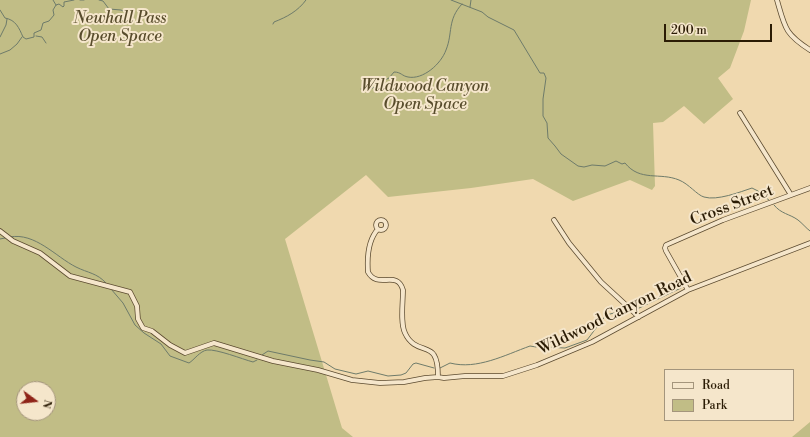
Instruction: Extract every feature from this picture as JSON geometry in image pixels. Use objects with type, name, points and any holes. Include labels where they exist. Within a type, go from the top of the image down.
[{"type":"street","points":[[777,0],[788,33],[795,40],[810,50]]},
{"type":"street","points":[[740,113],[791,195]]},
{"type":"street","name":"Cross Street","points":[[688,290],[665,248],[666,245],[723,220],[810,188]]},
{"type":"street","points":[[554,220],[569,243],[601,282],[639,317]]},
{"type":"street","points":[[378,229],[374,234],[369,251],[368,272],[375,279],[395,279],[402,285],[404,330],[410,341],[415,346],[431,352],[435,356],[438,376]]},
{"type":"street","name":"Wildwood Canyon Road","points":[[0,231],[11,239],[40,254],[70,276],[130,292],[137,306],[138,319],[143,328],[152,331],[170,345],[185,353],[214,343],[273,361],[318,370],[352,380],[380,383],[404,382],[438,376],[444,378],[465,376],[503,376],[537,365],[592,342],[688,290],[810,243]]},
{"type":"green space","points":[[0,0],[751,0],[744,31],[730,68],[718,78],[733,99],[704,124],[684,106],[663,122],[653,123],[655,186],[652,190],[630,180],[573,201],[533,179],[471,188],[388,197],[366,175],[285,239],[342,428],[353,437],[0,437]]},
{"type":"green space","points":[[810,422],[810,437],[792,437]]},
{"type":"waterway","points":[[53,0],[56,5]]},
{"type":"waterway","points":[[0,10],[5,18],[17,25],[23,37],[26,39],[34,37],[34,33],[41,30],[43,23],[49,21],[54,15],[53,10],[56,5],[59,4],[63,7],[64,2],[74,0]]},
{"type":"waterway","points":[[99,0],[103,1],[109,9],[121,10],[132,15]]},
{"type":"waterway","points":[[273,24],[274,22],[288,16],[306,0]]},
{"type":"waterway","points":[[451,0],[482,12],[488,17],[514,30],[540,73],[544,73],[546,78],[543,99],[543,116],[547,123],[548,138],[561,154],[578,166],[605,166],[616,161],[622,164],[625,163],[637,173],[679,180],[704,197],[722,197],[752,188],[770,201]]},
{"type":"waterway","points":[[470,7],[471,0]]},
{"type":"waterway","points":[[361,89],[373,88],[377,84],[389,78],[394,72],[414,77],[420,76],[431,70],[444,55],[448,44],[452,21],[457,10],[462,4]]},
{"type":"waterway","points":[[0,37],[6,25],[7,19]]},
{"type":"waterway","points":[[36,36],[42,37],[46,43]]},
{"type":"waterway","points":[[0,54],[10,50],[22,37]]},
{"type":"waterway","points":[[774,205],[798,220],[810,231]]},
{"type":"waterway","points":[[10,237],[19,236],[37,242],[68,263],[96,275],[106,283]]},
{"type":"waterway","points":[[0,239],[5,238]]},
{"type":"waterway","points":[[635,310],[681,288]]},
{"type":"waterway","points":[[111,289],[123,303],[135,325],[161,344],[170,356],[189,363],[202,352],[211,350],[253,362],[257,360]]},
{"type":"waterway","points":[[543,347],[565,348],[587,340],[606,315],[628,311]]},
{"type":"waterway","points":[[440,368],[450,363],[460,365],[481,363],[530,346],[536,347]]},
{"type":"waterway","points":[[262,355],[268,351],[324,362],[335,369],[356,374],[368,371],[388,376],[401,375],[406,373],[413,364],[416,363],[434,368]]},
{"type":"park label","name":"Newhall Pass Open Space","points":[[120,28]]},
{"type":"park label","name":"Wildwood Canyon Open Space","points":[[425,96]]}]
